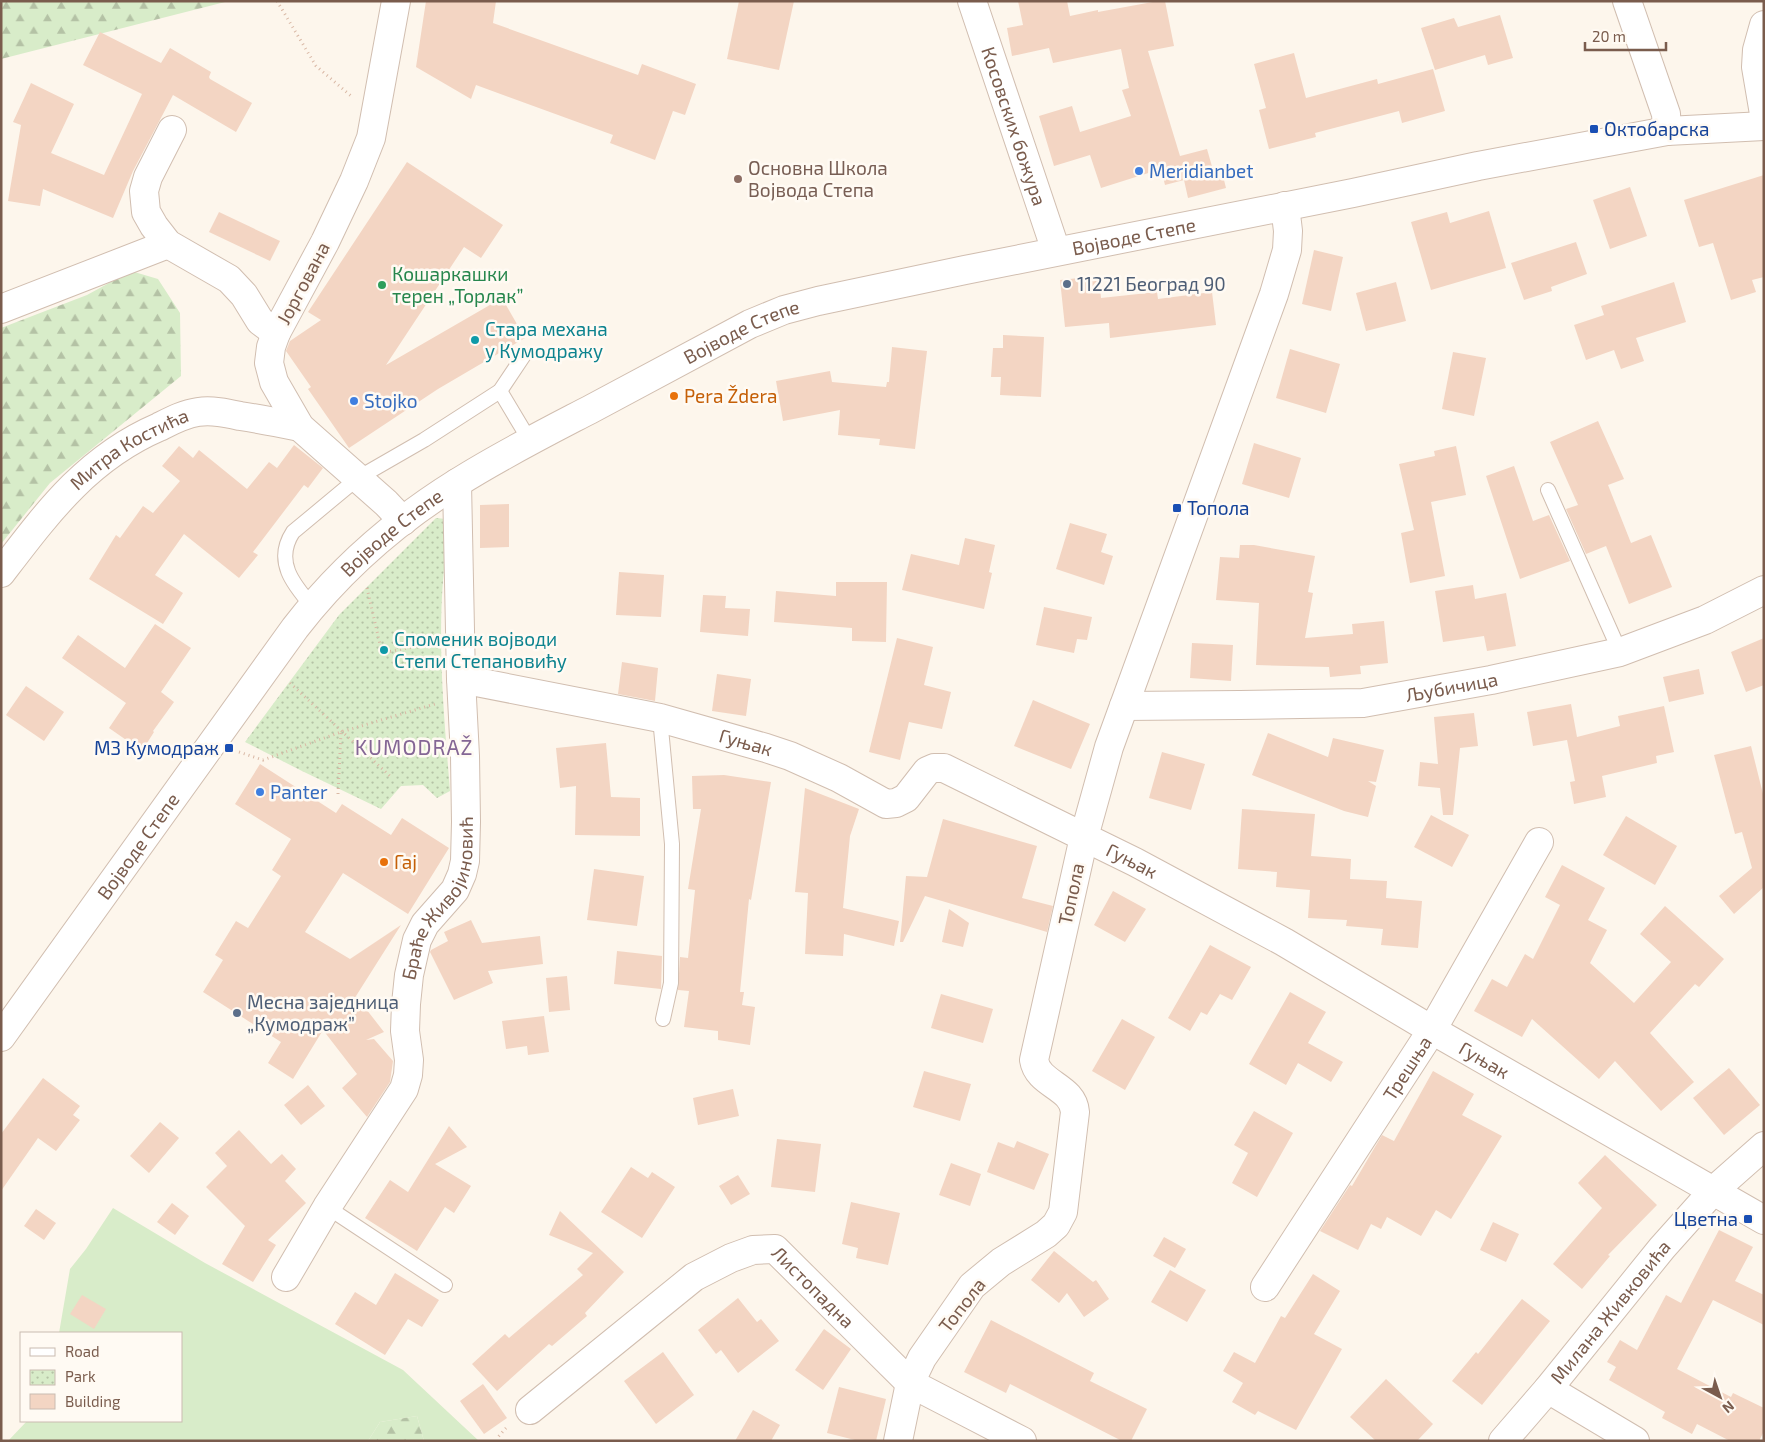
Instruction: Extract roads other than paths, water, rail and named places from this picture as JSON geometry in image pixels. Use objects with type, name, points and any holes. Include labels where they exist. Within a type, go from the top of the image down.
[{"type":"street","name":"Јоргована","points":[[396,1],[371,138],[354,181],[325,242],[276,333],[271,347],[269,363],[274,382],[300,427],[386,503],[403,521]]},
{"type":"street","name":"Косовских божура","points":[[972,1],[1056,251]]},
{"type":"street","points":[[1624,3],[1666,114],[1667,131]]},
{"type":"street","points":[[1764,25],[1757,50],[1756,67],[1764,114]]},
{"type":"street","name":"Војводе Степе","points":[[1,1037],[312,606],[352,566],[403,521],[457,483],[530,441],[750,324],[784,310],[1056,251],[1478,166],[1667,131],[1764,126]]},
{"type":"street","points":[[172,130],[155,162],[144,191],[146,212],[168,244],[229,279],[244,295],[260,321],[276,333]]},
{"type":"street","name":"Топола","points":[[898,1441],[910,1383],[922,1358],[972,1286],[1001,1262],[1046,1234],[1056,1225],[1063,1212],[1075,1105],[1065,1092],[1038,1072],[1034,1060],[1084,837],[1109,747],[1274,294],[1287,250],[1288,231],[1285,206]]},
{"type":"street","points":[[1,309],[168,244]]},
{"type":"street","name":"Митра Костића","points":[[1,573],[45,517],[80,479],[113,451],[141,434],[178,418],[198,412],[216,412],[300,427]]},
{"type":"street","name":"Браће Живојиновић","points":[[286,1277],[327,1207],[404,1089],[408,1075],[409,1060],[405,1031],[406,1004],[409,975],[417,940],[424,924],[455,890],[465,861],[466,822],[457,483]]},
{"type":"street","name":"Љубичица","points":[[1124,706],[1363,702],[1491,680],[1620,652],[1705,620],[1764,590]]},
{"type":"street","name":"Гуњак","points":[[461,679],[660,718],[790,756],[839,778],[886,804],[896,803],[906,798],[926,771],[934,768],[944,768],[1134,862],[1284,942],[1432,1030],[1764,1220]]},
{"type":"street","name":"Трешња","points":[[1265,1287],[1432,1030],[1539,842]]},
{"type":"street","name":"Милана Живковића","points":[[1503,1441],[1548,1389],[1662,1248],[1713,1191],[1764,1146]]},
{"type":"street","name":"Листопадна","points":[[530,1410],[694,1277],[730,1258],[753,1250],[775,1249],[910,1383],[1022,1441]]},
{"type":"street","points":[[1548,1389],[1635,1441]]},
{"type":"lane","points":[[312,606],[292,579],[286,565],[284,554],[286,542],[293,532],[358,478],[424,440],[500,391],[524,355]]},
{"type":"lane","points":[[500,391],[530,441]]},
{"type":"lane","points":[[1548,490],[1620,652]]},
{"type":"lane","points":[[660,718],[672,844],[671,983],[664,1019]]},
{"type":"lane","points":[[327,1207],[445,1285]]},
{"type":"place","name":"Октобарска","points":[[1594,129]]},
{"type":"place","name":"Meridianbet","points":[[1139,171]]},
{"type":"place","name":"Основна Школа Војвода Степа","points":[[738,179]]},
{"type":"place","name":"11221 Београд 90","points":[[1067,284]]},
{"type":"place","name":"Кошаркашки терен „Торлак”","points":[[382,285]]},
{"type":"place","name":"Стара механа у Кумодражу","points":[[475,340]]},
{"type":"place","name":"Pera Ždera","points":[[674,396]]},
{"type":"place","name":"Stojko","points":[[354,401]]},
{"type":"place","name":"Топола","points":[[1177,508]]},
{"type":"place","name":"Споменик војводи Степи Степановићу","points":[[384,650]]},
{"type":"place","name":"МЗ Кумодраж","points":[[229,748]]},
{"type":"place","name":"Panter","points":[[260,792]]},
{"type":"place","name":"Гај","points":[[384,862]]},
{"type":"place","name":"Месна заједница „Кумодраж”","points":[[237,1013]]},
{"type":"place","name":"Цветна","points":[[1748,1219]]},
{"type":"district","name":"KUMODRAŽ","points":[[414,748]]}]
